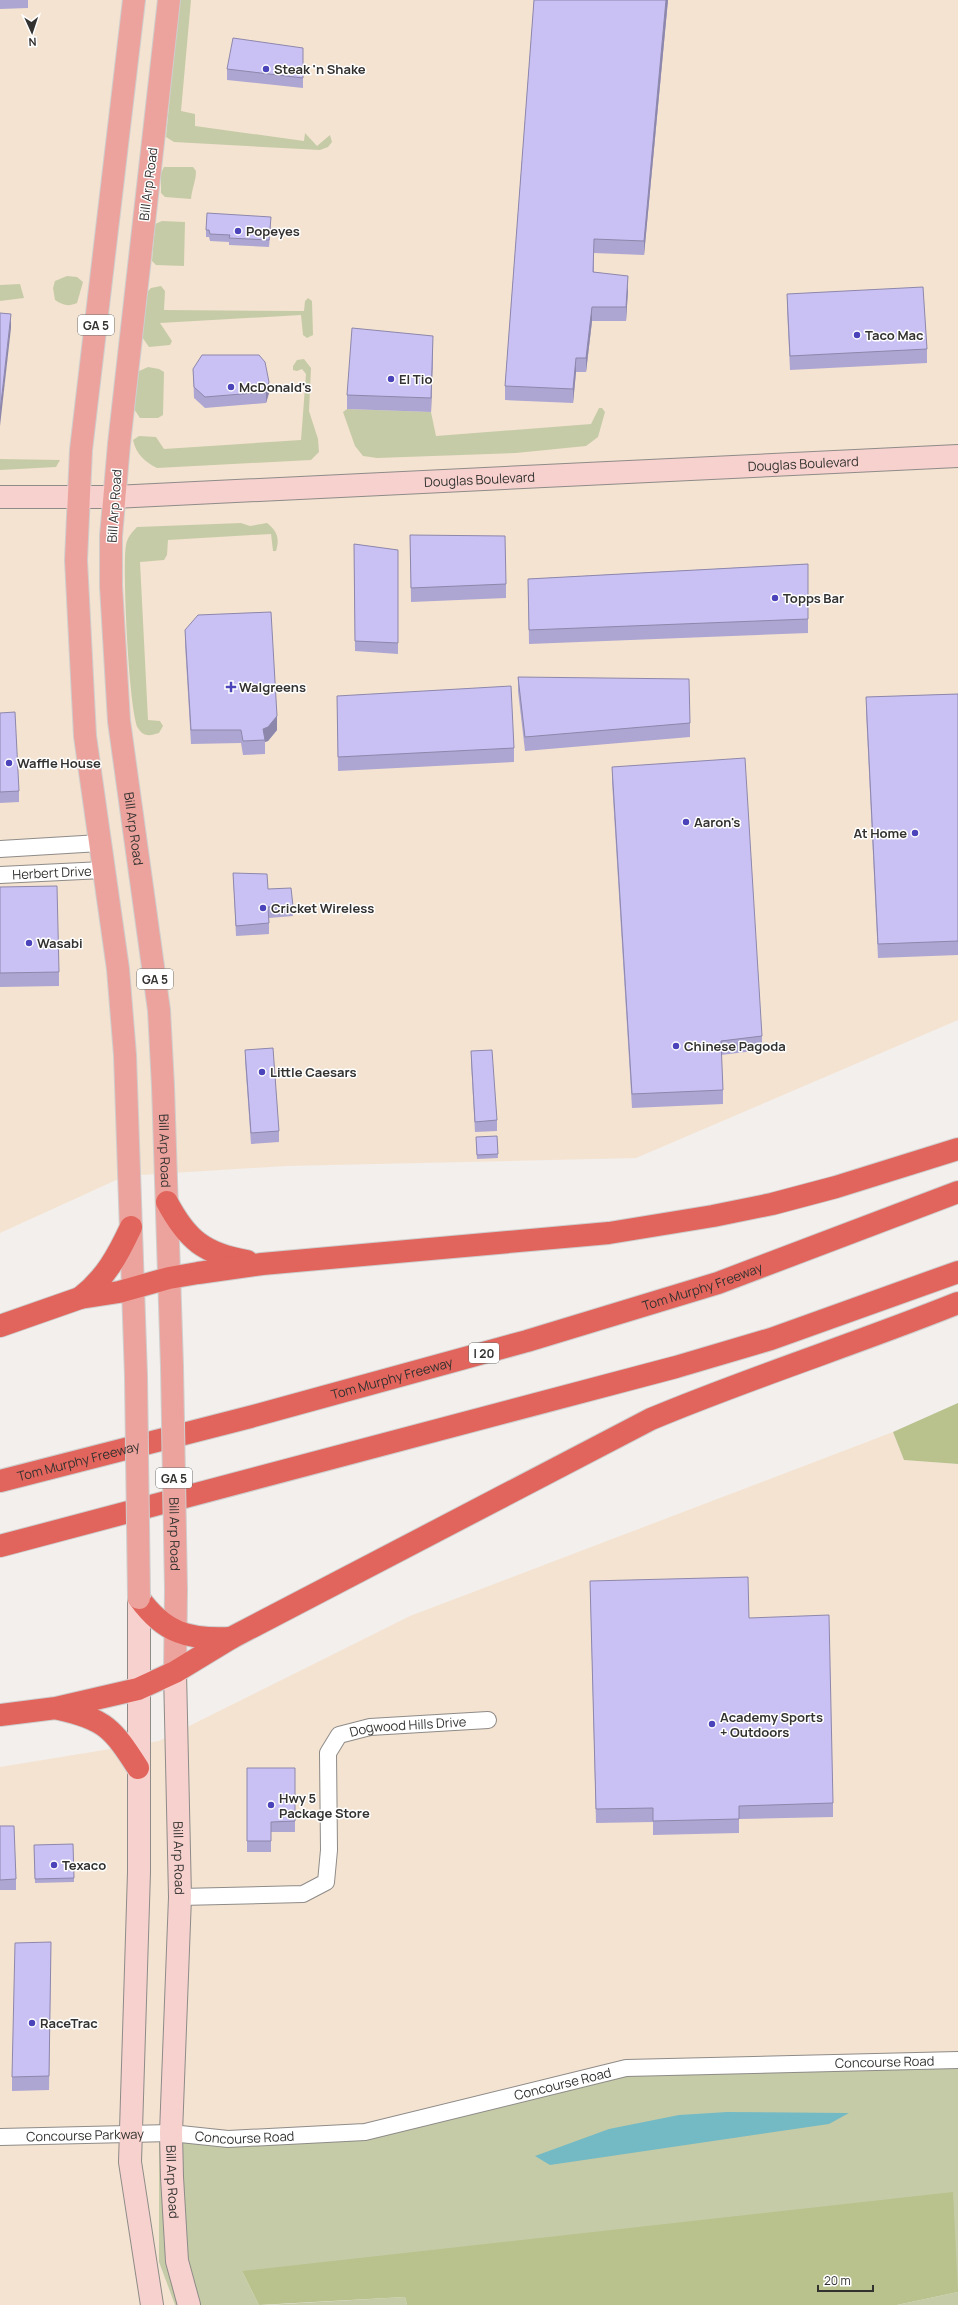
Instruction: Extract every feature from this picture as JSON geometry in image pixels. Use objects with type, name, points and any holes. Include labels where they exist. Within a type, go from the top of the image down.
[{"type":"highway","points":[[0,1326],[80,1298],[133,1289],[169,1278],[262,1264],[653,1227],[772,1204],[958,1149]]},
{"type":"highway","name":"Tom Murphy Freeway","points":[[0,1481],[250,1417],[528,1341],[718,1283],[958,1192]]},
{"type":"highway","points":[[167,1202],[180,1226],[202,1246],[229,1258],[262,1264]]},
{"type":"highway","points":[[80,1298],[92,1289],[106,1273],[131,1227]]},
{"type":"highway","points":[[0,1546],[676,1367],[771,1339],[958,1272]]},
{"type":"highway","points":[[0,1715],[56,1708],[138,1689],[175,1672],[231,1638],[650,1419],[704,1396],[848,1346],[958,1304]]},
{"type":"highway","points":[[139,1598],[158,1620],[175,1631],[202,1638],[231,1638]]},
{"type":"highway","points":[[56,1708],[90,1718],[110,1729],[138,1768]]},
{"type":"main road","name":"GA 5","points":[[134,0],[78,497],[76,560],[81,687],[85,736],[118,969],[124,1040],[136,1376],[139,1598],[139,1880],[130,2162],[152,2305]]},
{"type":"main road","name":"Bill Arp Road","points":[[169,0],[114,497],[111,536],[111,586],[118,713],[159,1010],[164,1086],[172,1367],[176,1590],[175,1672],[180,1897],[171,2133],[177,2261],[189,2305]]},
{"type":"main road","name":"Douglas Boulevard","points":[[0,497],[114,497],[958,456]]},
{"type":"street","name":"Herbert Drive","points":[[0,849],[100,843]]},
{"type":"street","name":"Herbert Drive","points":[[0,875],[103,870]]},
{"type":"street","name":"Dogwood Hills Drive","points":[[180,1897],[303,1894],[326,1882],[329,1850],[328,1753],[339,1735],[370,1727],[488,1720]]},
{"type":"street","name":"Concourse Road","points":[[171,2133],[228,2139],[365,2132],[626,2068],[958,2060]]},
{"type":"street","name":"Concourse Parkway","points":[[0,2137],[131,2132],[171,2133]]},
{"type":"shaded area","points":[[0,0],[958,0],[958,1020],[636,1158],[286,1166],[125,1176],[0,1233]]},
{"type":"shaded area","points":[[893,1432],[904,1460],[958,1464],[958,2060],[365,2132],[159,2142],[159,2262],[175,2305],[0,2305],[0,1767],[159,1741],[410,1616]]},
{"type":"green space","points":[[179,0],[191,0],[181,111],[195,114],[195,126],[304,141],[305,133],[317,146],[330,135],[332,142],[328,147],[320,150],[174,142],[166,137]]},
{"type":"green space","points":[[164,167],[193,167],[196,171],[196,175],[191,199],[165,197],[161,193],[161,173]]},
{"type":"green space","points":[[162,221],[185,222],[184,266],[156,265],[152,261],[155,224]]},
{"type":"green space","points":[[67,276],[77,277],[83,282],[77,303],[71,305],[63,304],[55,300],[53,288],[55,281]]},
{"type":"green space","points":[[20,284],[24,298],[0,301],[0,285]]},
{"type":"green space","points":[[161,286],[165,291],[164,310],[304,311],[305,301],[308,298],[312,301],[313,335],[307,338],[303,335],[301,315],[160,323],[172,341],[170,345],[149,347],[142,337],[146,293],[151,288]]},
{"type":"green space","points":[[304,359],[311,368],[309,411],[318,439],[319,452],[311,460],[157,468],[145,460],[136,449],[133,440],[139,436],[156,437],[164,449],[301,440],[306,374],[302,369],[297,371],[293,370],[293,366],[297,360]]},
{"type":"green space","points":[[148,367],[159,369],[164,372],[163,415],[158,418],[140,418],[134,409],[137,372]]},
{"type":"green space","points":[[599,408],[602,408],[605,412],[598,437],[586,446],[516,453],[377,458],[363,456],[355,446],[343,412],[347,409],[431,412],[436,436],[591,424]]},
{"type":"green space","points":[[0,459],[60,460],[56,467],[0,470]]},
{"type":"green space","points":[[241,523],[250,526],[267,523],[277,535],[278,542],[276,551],[273,551],[271,534],[168,540],[167,555],[164,560],[140,562],[148,720],[160,721],[163,726],[159,733],[150,735],[144,734],[138,728],[135,717],[129,669],[125,580],[127,540],[137,527]]},
{"type":"green space","points":[[958,1403],[958,1464],[904,1460],[893,1432]]},
{"type":"green space","points":[[958,2060],[958,2292],[242,2271],[259,2305],[175,2305],[159,2262],[159,2142],[365,2132],[626,2068]]},
{"type":"green space","points":[[953,2192],[958,2292],[897,2305],[407,2305],[405,2297],[259,2305],[242,2271]]},
{"type":"green space","points":[[958,2292],[958,2305],[897,2305]]},
{"type":"green space","points":[[405,2297],[407,2305],[266,2305]]},
{"type":"water","points":[[727,2112],[849,2113],[829,2124],[550,2165],[535,2156],[609,2129],[679,2115]]},
{"type":"building","points":[[534,0],[666,0],[644,241],[594,239],[593,272],[628,276],[626,307],[592,307],[586,358],[576,358],[573,389],[505,386]]},
{"type":"building","name":"Steak 'n Shake","points":[[233,38],[303,48],[303,78],[227,69]]},
{"type":"building","name":"Popeyes","points":[[207,213],[271,217],[269,240],[229,238],[230,235],[210,234],[209,230],[206,230]]},
{"type":"building","name":"Taco Mac","points":[[923,287],[927,349],[790,356],[787,294]]},
{"type":"building","points":[[0,313],[11,314],[0,412]]},
{"type":"building","name":"El Tio","points":[[352,328],[433,336],[431,398],[347,395]]},
{"type":"building","name":"McDonald's","points":[[202,355],[259,355],[265,362],[269,382],[266,392],[205,397],[194,387],[193,369]]},
{"type":"building","points":[[410,535],[505,536],[506,584],[411,588]]},
{"type":"building","points":[[354,544],[398,550],[398,643],[355,641]]},
{"type":"building","points":[[808,564],[808,619],[529,630],[528,579]]},
{"type":"building","name":"Walgreens","points":[[271,612],[277,716],[268,727],[263,729],[265,740],[243,741],[241,730],[191,730],[185,630],[198,615]]},
{"type":"building","points":[[518,677],[689,679],[690,723],[525,737]]},
{"type":"building","points":[[511,686],[514,748],[338,757],[337,696]]},
{"type":"building","name":"At Home","points":[[958,694],[958,941],[878,944],[866,697]]},
{"type":"building","name":"Waffle House","points":[[15,712],[19,791],[0,792],[0,713]]},
{"type":"building","points":[[745,758],[762,1036],[721,1041],[723,1090],[632,1094],[612,767]]},
{"type":"building","name":"Cricket Wireless","points":[[233,873],[267,874],[268,889],[291,888],[293,906],[268,907],[269,923],[236,926]]},
{"type":"building","name":"Wasabi","points":[[57,886],[59,972],[0,973],[0,887]]},
{"type":"building","points":[[273,1048],[279,1131],[251,1133],[245,1050]]},
{"type":"building","points":[[492,1050],[497,1120],[475,1122],[471,1051]]},
{"type":"building","points":[[497,1136],[498,1154],[477,1155],[476,1137]]},
{"type":"building","name":"Academy Sports + Outdoors","points":[[748,1577],[749,1618],[829,1615],[833,1803],[739,1806],[739,1819],[653,1821],[653,1808],[596,1809],[590,1581]]},
{"type":"building","name":"Hwy 5 Package Store","points":[[247,1768],[295,1768],[295,1821],[271,1822],[271,1841],[247,1841]]},
{"type":"building","points":[[0,1826],[14,1826],[16,1879],[0,1880]]},
{"type":"building","name":"Texaco","points":[[73,1844],[74,1878],[35,1879],[34,1845]]},
{"type":"building","name":"RaceTrac","points":[[51,1942],[49,2076],[12,2077],[15,1943]]},
{"type":"place","name":"Steak 'n Shake","points":[[266,69]]},
{"type":"place","name":"Popeyes","points":[[238,231]]},
{"type":"place","name":"Taco Mac","points":[[857,335]]},
{"type":"place","name":"El Tio","points":[[391,379]]},
{"type":"place","name":"McDonald's","points":[[231,387]]},
{"type":"place","name":"Topps Bar","points":[[775,598]]},
{"type":"place","name":"Walgreens","points":[[231,687]]},
{"type":"place","name":"Waffle House","points":[[9,763]]},
{"type":"place","name":"Aaron's","points":[[686,822]]},
{"type":"place","name":"At Home","points":[[915,833]]},
{"type":"place","name":"Cricket Wireless","points":[[263,908]]},
{"type":"place","name":"Wasabi","points":[[29,943]]},
{"type":"place","name":"Chinese Pagoda","points":[[676,1046]]},
{"type":"place","name":"Little Caesars","points":[[262,1072]]},
{"type":"place","name":"Academy Sports + Outdoors","points":[[712,1724]]},
{"type":"place","name":"Hwy 5 Package Store","points":[[271,1805]]},
{"type":"place","name":"Texaco","points":[[54,1865]]},
{"type":"place","name":"RaceTrac","points":[[32,2023]]}]
